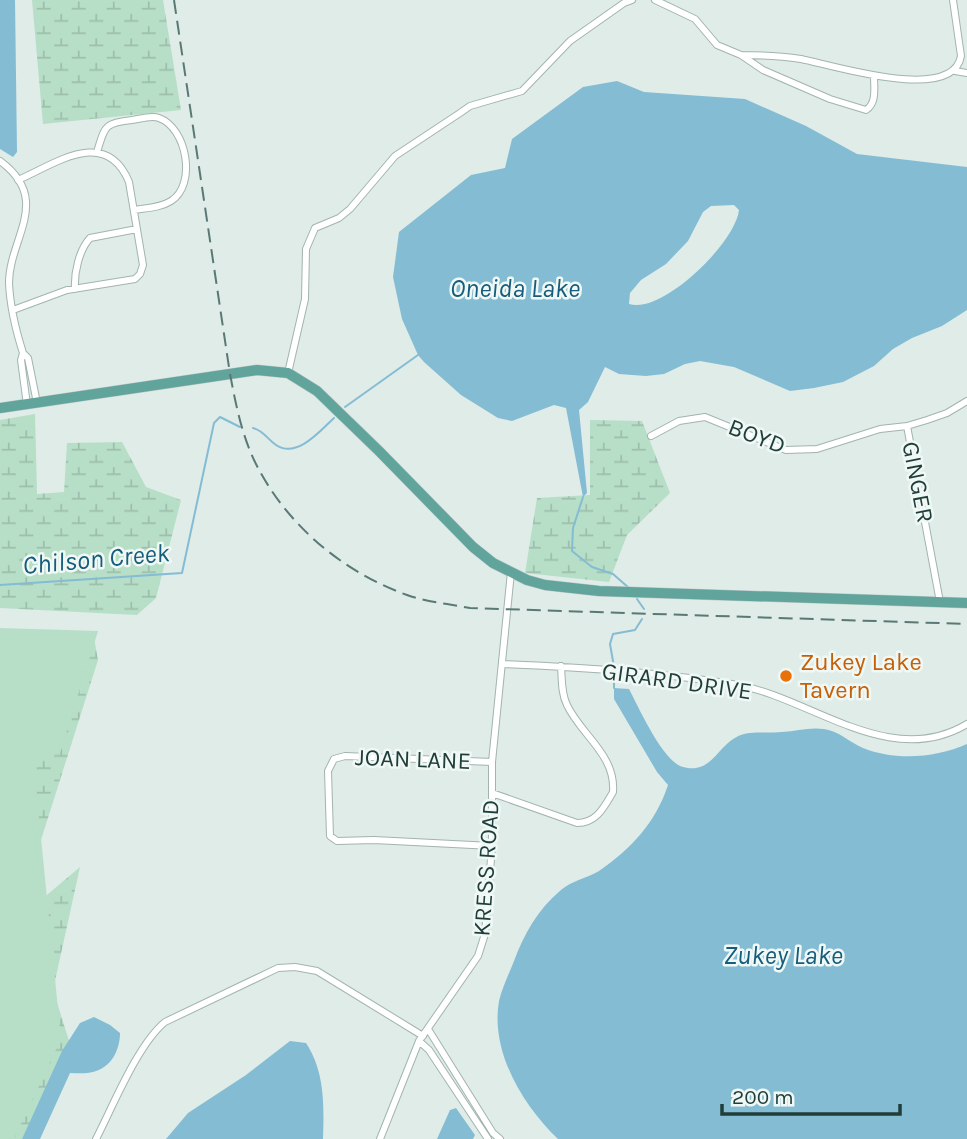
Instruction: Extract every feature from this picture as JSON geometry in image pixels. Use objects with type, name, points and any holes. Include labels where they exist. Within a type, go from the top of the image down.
[{"type":"main road","points":[[0,408],[257,370],[288,373],[317,391],[473,547],[511,572],[545,585],[583,590],[967,603]]},
{"type":"street","points":[[288,373],[305,299],[306,249],[315,228],[339,218],[350,209],[395,156],[470,107],[522,91],[570,41],[632,0]]},
{"type":"street","points":[[654,0],[695,19],[717,45],[741,55],[763,70],[818,94],[866,110],[871,107],[874,99],[874,76]]},
{"type":"street","points":[[741,55],[800,59],[874,76],[942,78],[960,65],[953,0]]},
{"type":"street","points":[[955,71],[967,73]]},
{"type":"street","points":[[97,152],[103,129],[111,122],[157,117],[176,131],[186,171],[183,190],[163,206],[134,210]]},
{"type":"street","points":[[13,310],[75,289],[138,277],[143,265],[125,172],[111,158],[97,152],[82,152],[18,180]]},
{"type":"street","points":[[0,161],[18,180],[27,209],[10,278],[13,310],[23,353],[21,360],[32,404]]},
{"type":"street","points":[[75,289],[74,278],[86,241],[96,236],[137,229]]},
{"type":"street","name":"GINGER","points":[[940,601],[907,426],[947,413],[967,401]]},
{"type":"street","name":"BOYD","points":[[651,436],[679,421],[705,417],[777,447],[799,451],[817,449],[891,426],[907,426]]},
{"type":"street","name":"KRESS ROAD","points":[[380,1139],[421,1039],[478,956],[485,934],[492,846],[492,762],[511,572]]},
{"type":"street","name":"GIRARD DRIVE","points":[[503,664],[561,666],[671,676],[740,686],[768,693],[852,727],[908,739],[942,735],[967,724]]},
{"type":"street","points":[[492,793],[577,822],[585,822],[598,816],[613,792],[610,765],[569,709],[564,698],[561,666]]},
{"type":"street","name":"JOAN LANE","points":[[492,762],[345,756],[334,759],[328,771],[330,835],[337,841],[374,840],[492,846]]},
{"type":"street","points":[[96,1139],[155,1030],[165,1022],[278,968],[295,967],[317,971],[421,1039],[488,1139]]},
{"type":"street","points":[[428,1028],[500,1139]]},
{"type":"green space","points":[[32,0],[163,0],[181,110],[43,124]]},
{"type":"green space","points":[[35,414],[37,494],[64,492],[67,443],[122,442],[146,487],[181,500],[156,598],[137,615],[0,608],[0,420]]},
{"type":"green space","points":[[590,420],[642,421],[670,493],[627,535],[609,582],[525,573],[537,498],[590,495]]},
{"type":"green space","points":[[0,628],[98,631],[60,753],[33,758],[61,1039],[14,1139],[0,1139]]},
{"type":"green space","points":[[0,629],[93,632],[98,660],[15,922],[80,867],[53,990],[71,1047],[26,1139],[11,1139]]},
{"type":"water","points":[[0,0],[15,0],[17,152],[13,157],[0,149]]},
{"type":"water","name":"Oneida Lake","points":[[617,81],[644,92],[745,99],[806,126],[857,154],[967,167],[967,310],[942,326],[893,349],[874,366],[843,382],[814,388],[790,391],[734,367],[700,361],[685,364],[664,374],[646,376],[619,374],[605,367],[588,402],[579,410],[587,493],[583,497],[566,408],[554,405],[512,421],[498,418],[461,395],[418,355],[402,319],[393,277],[399,232],[471,175],[505,168],[512,139],[583,87]],"holes":[[[734,205],[739,210],[735,224],[712,257],[678,288],[643,304],[629,304],[630,293],[641,280],[666,264],[688,241],[703,212],[711,206]]]},
{"type":"water","name":"Zukey Lake","points":[[614,688],[629,689],[660,745],[675,763],[683,767],[703,766],[731,741],[750,733],[824,729],[863,748],[902,756],[929,755],[967,744],[967,1139],[558,1139],[533,1111],[504,1058],[498,1020],[500,996],[518,951],[533,922],[553,897],[569,884],[599,871],[632,844],[657,811],[668,785],[657,772],[614,699]]},
{"type":"water","points":[[94,1017],[120,1033],[113,1057],[99,1070],[70,1073],[40,1139],[22,1139],[62,1051],[80,1023]]},
{"type":"water","points":[[290,1041],[306,1043],[317,1065],[323,1101],[323,1139],[166,1139],[188,1113],[246,1075]]},
{"type":"water","points":[[456,1108],[475,1135],[473,1139],[437,1139],[450,1110]]},
{"type":"waterway","name":"Chilson Creek","points":[[345,407],[418,355]]},
{"type":"waterway","name":"Chilson Creek","points":[[0,585],[182,573],[214,423],[220,417],[240,427]]},
{"type":"waterway","name":"Chilson Creek","points":[[253,428],[276,445],[292,449],[308,442],[334,418]]},
{"type":"waterway","points":[[583,497],[573,528],[572,551],[592,567],[613,574],[629,588]]},
{"type":"waterway","points":[[637,599],[644,609]]},
{"type":"waterway","points":[[614,667],[610,644],[613,634],[635,630],[642,619]]},
{"type":"waterway","points":[[614,677],[614,688]]},
{"type":"railway","points":[[174,0],[230,374],[240,421],[247,444],[270,488],[301,527],[340,560],[383,585],[415,597],[470,608],[967,624]]},
{"type":"place","name":"Zukey Lake Tavern","points":[[786,676]]}]
